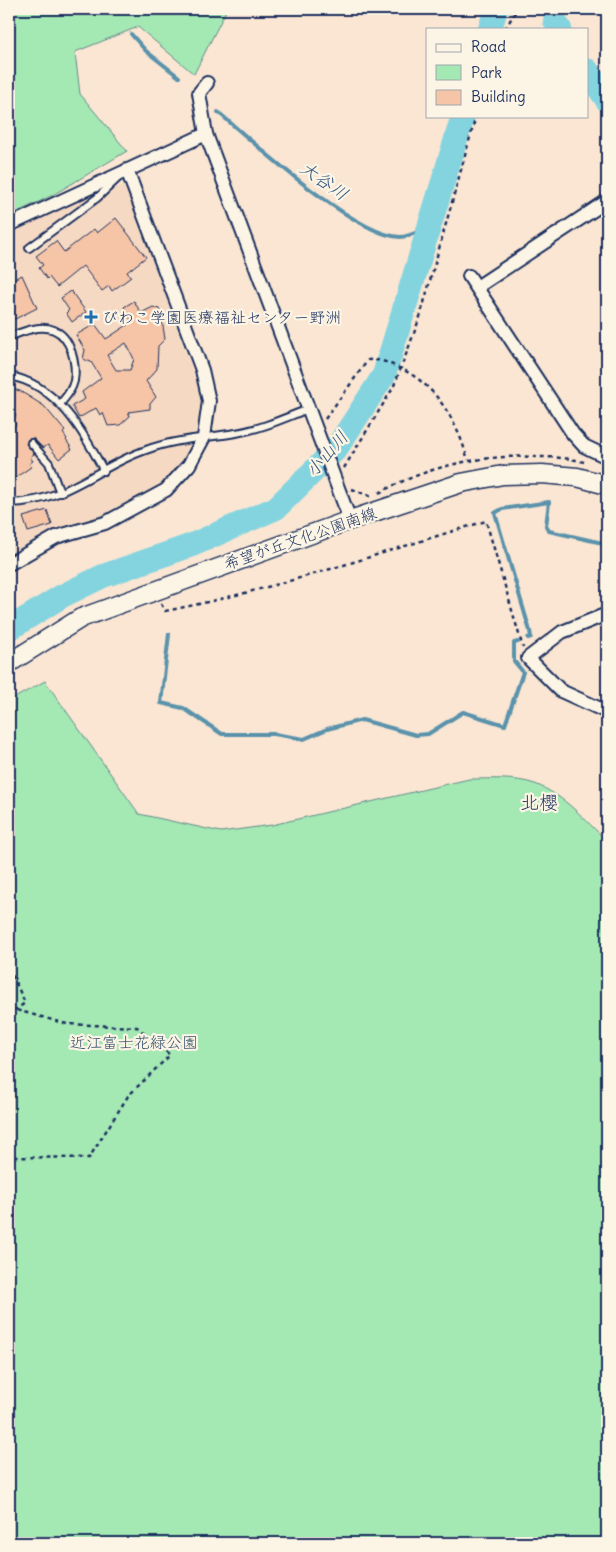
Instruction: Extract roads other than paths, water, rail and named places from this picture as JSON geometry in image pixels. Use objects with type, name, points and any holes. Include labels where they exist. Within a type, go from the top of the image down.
[{"type":"main road","name":"希望が丘文化公園南線","points":[[9,663],[81,618],[153,590],[350,520],[461,483],[503,475],[542,474],[577,477],[607,485]]},
{"type":"street","points":[[207,83],[199,93],[206,134],[322,446],[337,470],[350,520]]},
{"type":"street","points":[[9,225],[206,134]]},
{"type":"street","points":[[9,564],[56,537],[105,523],[166,490],[189,465],[204,437],[209,401],[202,370],[127,170]]},
{"type":"street","points":[[477,287],[607,201]]},
{"type":"street","points":[[470,276],[573,434],[584,446],[607,457]]},
{"type":"street","points":[[607,614],[562,632],[528,658],[561,691],[607,712]]},
{"type":"lane","points":[[29,248],[97,198],[127,170]]},
{"type":"lane","points":[[9,337],[26,331],[41,329],[53,329],[63,336],[75,366],[71,387],[60,404]]},
{"type":"lane","points":[[9,376],[20,377],[60,404],[87,439],[104,471]]},
{"type":"lane","points":[[9,503],[44,499],[60,493],[144,450],[172,442],[263,427],[308,409]]},
{"type":"lane","points":[[31,443],[49,463],[60,493]]},
{"type":"waterway","name":"小山川","points":[[490,28],[496,9]]},
{"type":"waterway","points":[[555,21],[559,28]]},
{"type":"waterway","name":"大谷川","points":[[131,34],[146,51],[179,77]]},
{"type":"waterway","points":[[588,72],[607,100]]},
{"type":"waterway","name":"大谷川","points":[[218,112],[306,186],[358,221],[381,233],[400,237],[411,235],[429,227]]},
{"type":"waterway","name":"小山川","points":[[9,629],[62,596],[103,576],[192,545],[276,508],[336,449],[384,375],[462,118]]},
{"type":"waterway","points":[[528,638],[531,637],[530,631],[495,513],[502,509],[549,502],[546,526],[549,531],[607,544]]},
{"type":"waterway","points":[[169,634],[161,703],[183,708],[222,734],[274,734],[304,739],[327,729],[362,720],[416,735],[428,734],[463,712],[505,725],[523,672],[514,661],[514,643],[518,642]]},
{"type":"place","name":"びわこ学園医療福祉センター野洲","points":[[91,317]]},
{"type":"district","name":"北櫻","points":[[539,802]]},
{"type":"park label","name":"近江富士花緑公園","points":[[134,1042]]}]
